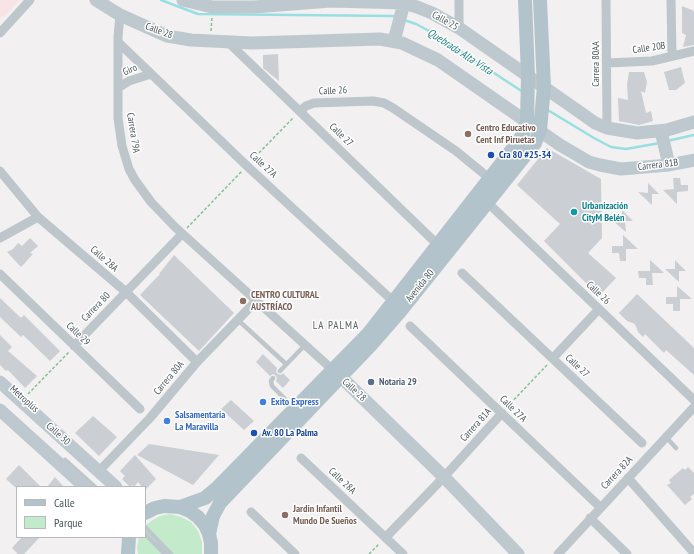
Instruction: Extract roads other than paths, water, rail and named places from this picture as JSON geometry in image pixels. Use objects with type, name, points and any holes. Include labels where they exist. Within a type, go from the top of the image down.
[{"type":"main road","name":"Avenida 80","points":[[180,507],[210,494],[295,409],[337,374],[518,142],[523,134],[527,114],[528,80],[526,0]]},
{"type":"main road","name":"Avenida 80","points":[[209,534],[213,516],[220,503],[337,374],[398,314],[535,143],[541,125],[544,91],[540,0]]},
{"type":"main road","points":[[148,509],[168,506],[180,507],[190,511],[205,525],[211,542],[211,554]]},
{"type":"street","points":[[0,33],[30,0]]},
{"type":"street","name":"Calle 28","points":[[96,0],[120,15],[167,36],[191,40],[229,43]]},
{"type":"street","name":"Calle 25","points":[[183,0],[201,2],[212,7],[252,3],[330,1],[403,9],[417,7],[432,13],[459,28],[544,91],[590,120],[607,128]]},
{"type":"street","points":[[459,0],[459,28]]},
{"type":"street","name":"Carrera 80AA","points":[[606,0],[607,128]]},
{"type":"street","points":[[671,0],[672,56]]},
{"type":"street","points":[[394,42],[403,9]]},
{"type":"street","name":"Carrera 79A","points":[[120,15],[118,118],[120,135],[129,169],[151,202],[182,234]]},
{"type":"street","points":[[229,43],[358,39],[380,39],[394,42],[412,47],[438,60],[527,114],[541,125]]},
{"type":"street","name":"Calle 27A","points":[[119,43],[247,166],[394,302]]},
{"type":"street","name":"Calle 27","points":[[229,43],[437,244]]},
{"type":"street","name":"Calle 20B","points":[[606,63],[652,61],[694,51]]},
{"type":"street","name":"Giro","points":[[118,88],[134,79],[151,74]]},
{"type":"street","name":"Calle 26","points":[[300,111],[306,106],[314,104],[373,101],[384,104],[393,108],[456,151],[489,178]]},
{"type":"street","points":[[607,128],[637,133],[664,132],[694,122]]},
{"type":"street","name":"Carrera 81B","points":[[541,125],[565,148],[589,162],[600,165],[622,169],[694,160]]},
{"type":"street","points":[[664,132],[671,163]]},
{"type":"street","name":"Calle 28A","points":[[0,171],[38,217],[126,292],[197,362]]},
{"type":"street","name":"Calle 26","points":[[487,202],[694,400]]},
{"type":"street","points":[[0,238],[38,217]]},
{"type":"street","name":"Calle 28","points":[[182,234],[337,374],[444,477],[518,554]]},
{"type":"street","name":"Carrera 80","points":[[74,346],[182,234]]},
{"type":"street","name":"Calle 27","points":[[462,273],[642,443]]},
{"type":"street","name":"Calle 29","points":[[0,274],[140,409]]},
{"type":"street","name":"Carrera 80A","points":[[99,471],[150,418],[197,362],[256,301]]},
{"type":"street","points":[[553,358],[599,309]]},
{"type":"street","name":"Calle 27A","points":[[410,326],[600,507]]},
{"type":"street","name":"Calle 30","points":[[0,382],[115,486]]},
{"type":"street","name":"Carrera 82A","points":[[558,554],[694,407]]},
{"type":"street","name":"Carrera 81A","points":[[386,537],[444,477],[502,413]]},
{"type":"street","points":[[2,415],[84,486]]},
{"type":"street","name":"Calle 28A","points":[[301,458],[403,554]]},
{"type":"street","points":[[628,478],[694,553]]},
{"type":"street","points":[[251,512],[295,554]]},
{"type":"street","points":[[590,518],[627,554]]},
{"type":"lane","points":[[238,320],[286,364]]},
{"type":"lane","points":[[280,371],[305,345]]},
{"type":"lane","points":[[273,378],[271,381],[272,386],[295,409]]},
{"type":"lane","name":"Metroplús","points":[[16,404],[107,486]]},
{"type":"lane","points":[[666,437],[676,448]]},
{"type":"lane","points":[[63,458],[94,486]]},
{"type":"lane","points":[[146,528],[171,554]]},
{"type":"lane","points":[[146,535],[165,554]]},
{"type":"waterway","name":"Quebrada Alta Vista","points":[[161,0],[198,14],[396,17]]},
{"type":"waterway","name":"Quebrada Alta Vista","points":[[404,20],[416,24],[433,33],[523,92]]},
{"type":"waterway","name":"Quebrada Alta Vista","points":[[546,109],[611,147],[626,149],[660,143]]},
{"type":"waterway","name":"Quebrada Alta Vista","points":[[667,141],[694,135]]},
{"type":"place","name":"Centro Educativo Cent Inf Piruetas","points":[[468,134]]},
{"type":"place","name":"Cra 80 #25-34","points":[[491,155]]},
{"type":"place","name":"Urbanización CityM Belén","points":[[574,212]]},
{"type":"place","name":"CENTRO CULTURAL AUSTRÍACO","points":[[243,301]]},
{"type":"place","name":"Notaria 29","points":[[371,382]]},
{"type":"place","name":"Exito Express","points":[[263,402]]},
{"type":"place","name":"Salsamentaria La Maravilla","points":[[167,421]]},
{"type":"place","name":"Av. 80 La Palma","points":[[254,433]]},
{"type":"place","name":"Jardin Infantil Mundo De Sueños","points":[[285,515]]},
{"type":"district","name":"LA PALMA","points":[[336,326]]}]
